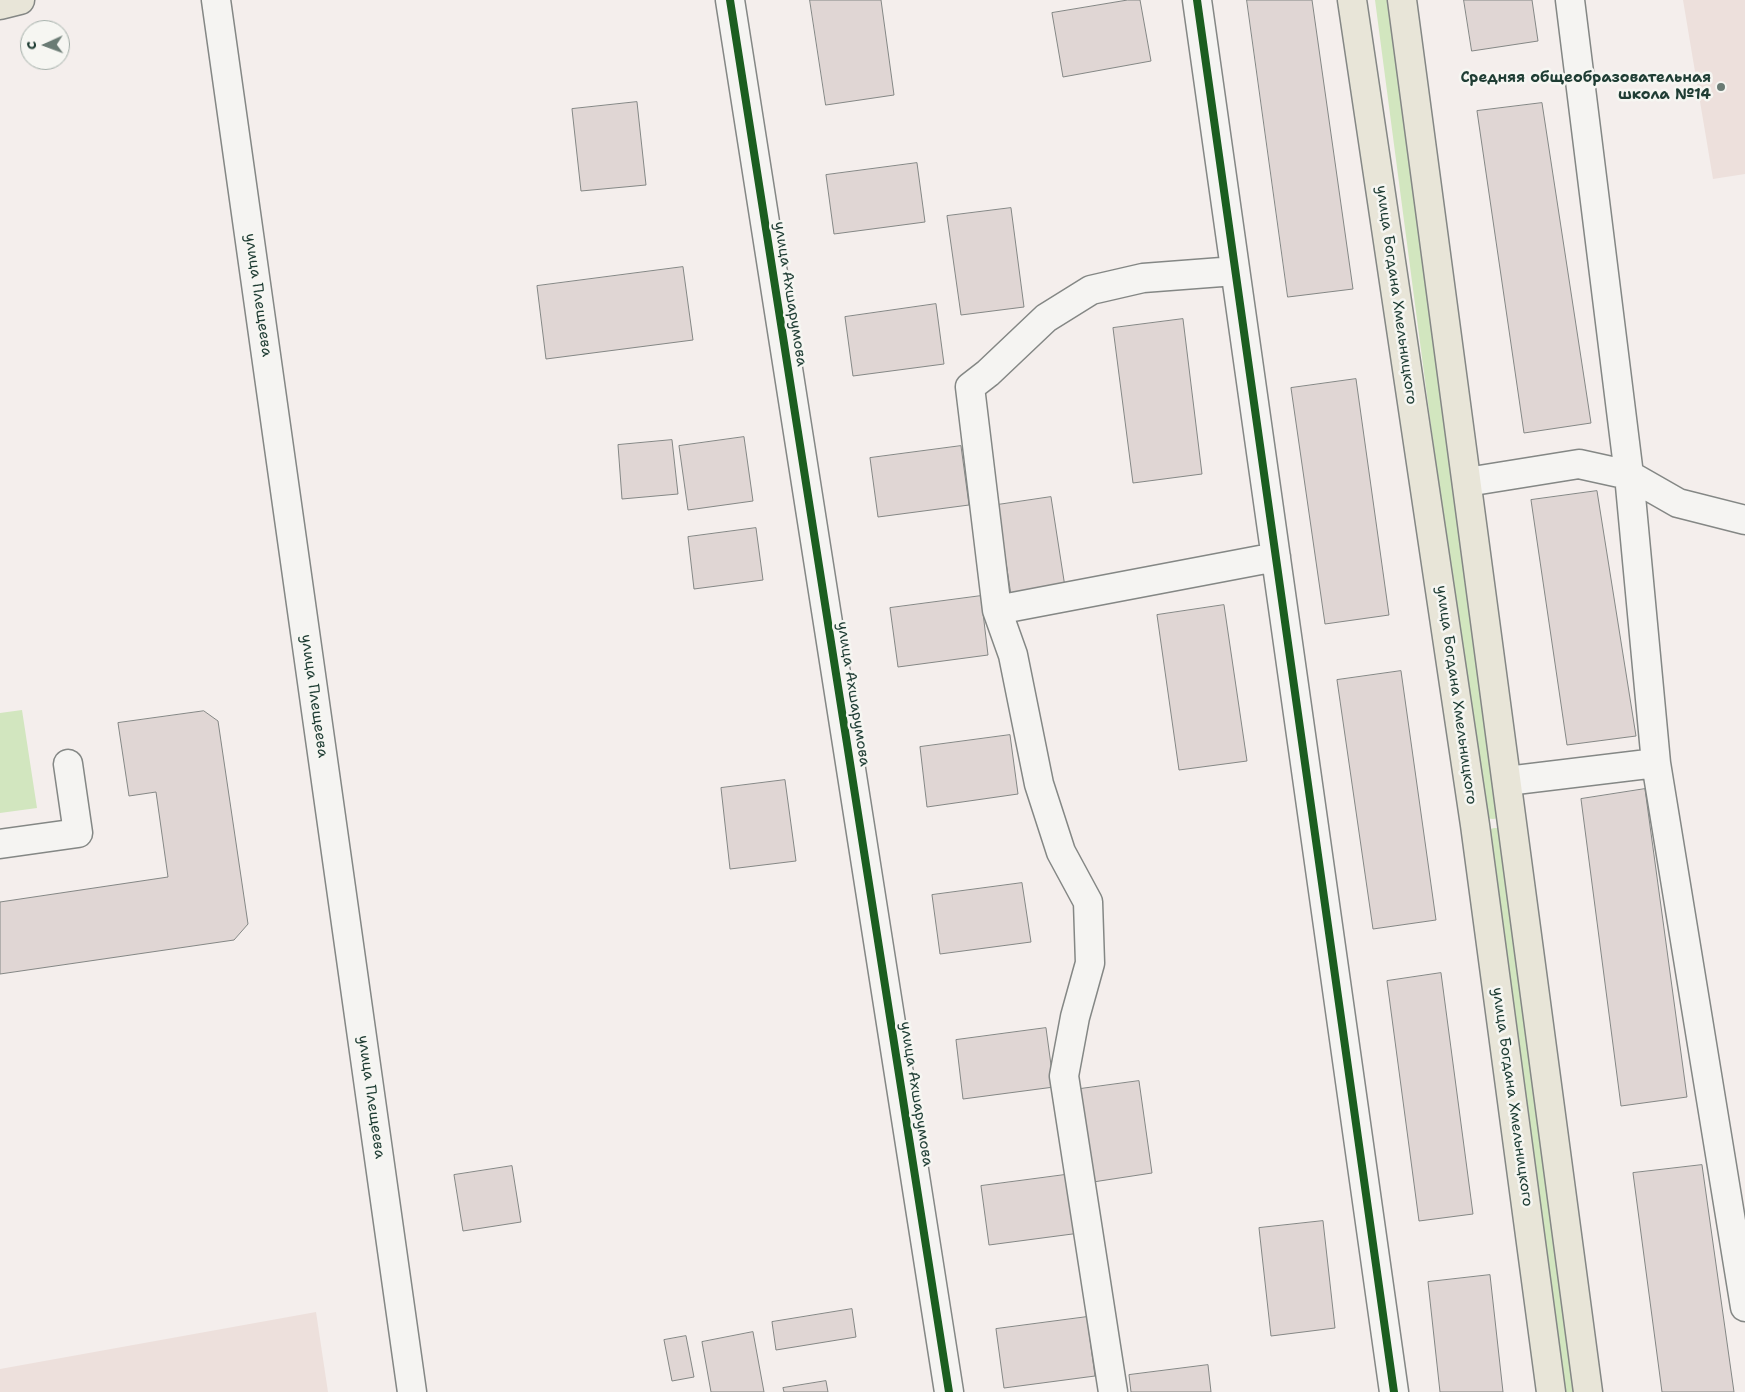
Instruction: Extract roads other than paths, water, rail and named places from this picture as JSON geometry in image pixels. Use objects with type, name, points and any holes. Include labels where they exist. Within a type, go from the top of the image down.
[{"type":"main road","points":[[0,5],[20,0]]},
{"type":"main road","name":"улица Богдана Хмельницкого","points":[[1352,0],[1476,825],[1551,1392]]},
{"type":"main road","points":[[1402,0],[1588,1392]]},
{"type":"main road","points":[[1476,825],[1513,822]]},
{"type":"street","name":"улица Плещеева","points":[[216,0],[412,1392]]},
{"type":"street","name":"улица Ахшарумова","points":[[730,0],[949,1392]]},
{"type":"street","points":[[1197,0],[1394,1392]]},
{"type":"street","points":[[1570,0],[1630,475],[1656,763],[1745,1307]]},
{"type":"street","points":[[1113,1392],[1064,1076],[1075,1017],[1090,963],[1088,902],[1061,852],[1039,784],[1013,655],[997,610],[970,387],[988,373],[1046,318],[1091,290],[1143,278],[1235,271]]},
{"type":"street","points":[[1467,482],[1579,464],[1630,475],[1678,503],[1745,520]]},
{"type":"street","points":[[997,610],[1276,557]]},
{"type":"street","points":[[1507,781],[1656,763]]},
{"type":"street","points":[[0,844],[78,833],[68,764]]},
{"type":"place","name":"Средняя общеобразовательная школа №14","points":[[1721,87]]}]
